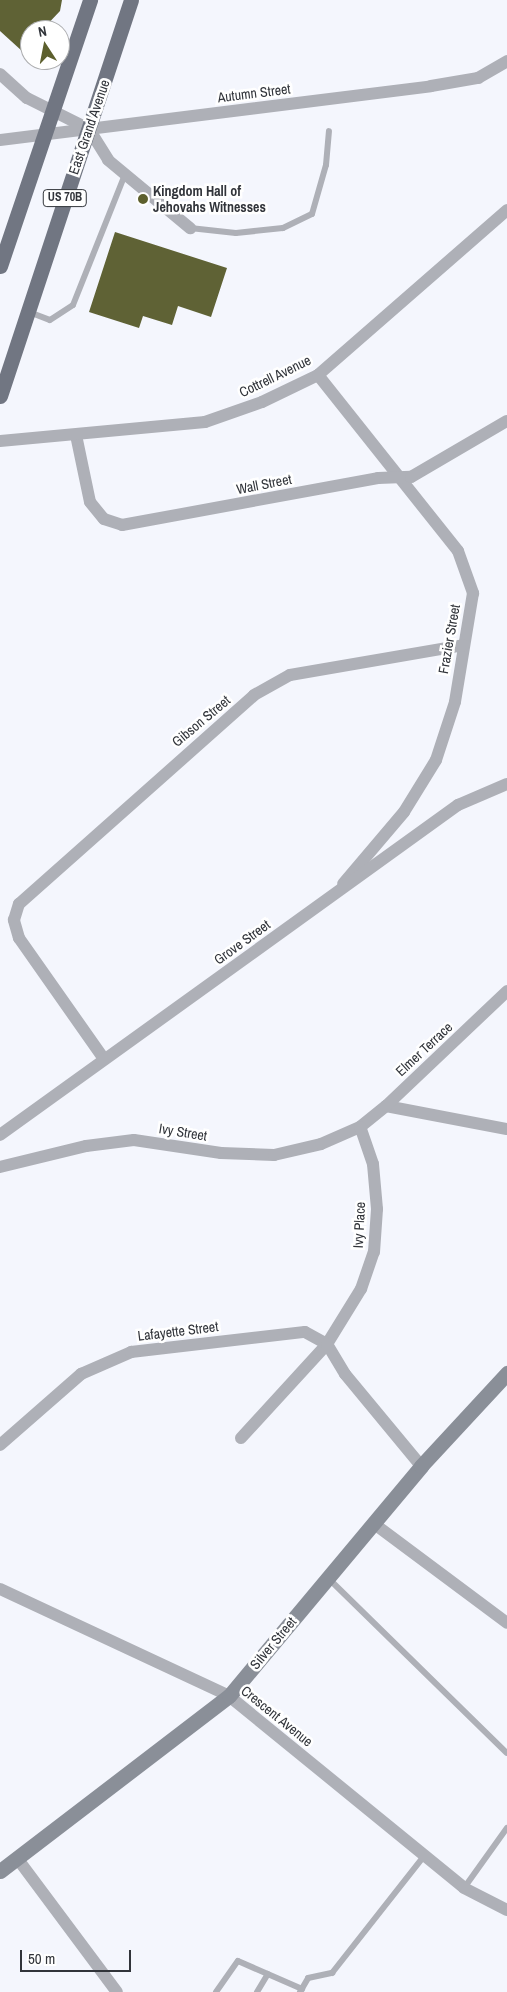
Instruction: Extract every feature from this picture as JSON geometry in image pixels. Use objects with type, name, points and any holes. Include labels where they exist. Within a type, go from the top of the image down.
[{"type":"main road","name":"US 70B","points":[[0,266],[90,0]]},
{"type":"main road","name":"East Grand Avenue","points":[[0,396],[131,0]]},
{"type":"street","name":"Autumn Street","points":[[0,140],[431,86],[478,78],[507,61]]},
{"type":"street","points":[[0,74],[27,98],[53,108],[89,129],[108,160],[190,228]]},
{"type":"street","name":"Cottrell Avenue","points":[[0,440],[76,435],[205,422],[262,402],[318,374],[507,210]]},
{"type":"street","name":"Frazier Street","points":[[318,374],[396,477],[430,512],[458,551],[473,593],[454,702],[436,760],[404,812],[335,893]]},
{"type":"street","name":"Wall Street","points":[[76,435],[90,502],[104,519],[122,525],[396,477],[411,477],[507,421]]},
{"type":"street","name":"Gibson Street","points":[[104,1059],[19,938],[14,920],[19,904],[254,696],[290,675],[463,645]]},
{"type":"street","name":"Grove Street","points":[[0,1135],[458,805],[507,784]]},
{"type":"street","name":"Elmer Terrace","points":[[360,1127],[386,1106],[507,991]]},
{"type":"street","points":[[386,1106],[507,1129]]},
{"type":"street","name":"Ivy Street","points":[[0,1167],[86,1146],[134,1140],[221,1153],[274,1155],[320,1144],[360,1127]]},
{"type":"street","name":"Ivy Place","points":[[241,1438],[326,1344],[361,1289],[374,1252],[377,1209],[372,1164],[360,1127]]},
{"type":"street","name":"Lafayette Street","points":[[0,1445],[81,1374],[131,1352],[305,1332],[326,1344]]},
{"type":"street","points":[[326,1344],[344,1374],[421,1466]]},
{"type":"street","name":"Silver Street","points":[[0,1871],[229,1696],[421,1466],[507,1373]]},
{"type":"street","points":[[372,1523],[507,1623]]},
{"type":"street","name":"Crescent Avenue","points":[[0,1589],[229,1696],[464,1888],[507,1910]]},
{"type":"street","points":[[17,1858],[117,1992]]},
{"type":"lane","points":[[190,228],[236,233],[283,228],[312,214],[326,165],[329,131]]},
{"type":"lane","points":[[28,312],[50,320],[73,305],[125,174]]},
{"type":"lane","points":[[327,1577],[507,1753]]},
{"type":"lane","points":[[464,1888],[507,1828]]},
{"type":"lane","points":[[216,1992],[238,1961],[301,1991],[308,1978],[332,1973],[424,1856]]},
{"type":"lane","points":[[258,1992],[268,1974]]},
{"type":"building","points":[[0,0],[62,0],[60,11],[51,20],[20,20],[20,49],[0,31]]},
{"type":"building","points":[[115,232],[227,268],[211,317],[178,306],[172,325],[143,316],[139,328],[89,312]]},
{"type":"place","name":"Kingdom Hall of Jehovahs Witnesses","points":[[143,199]]}]
